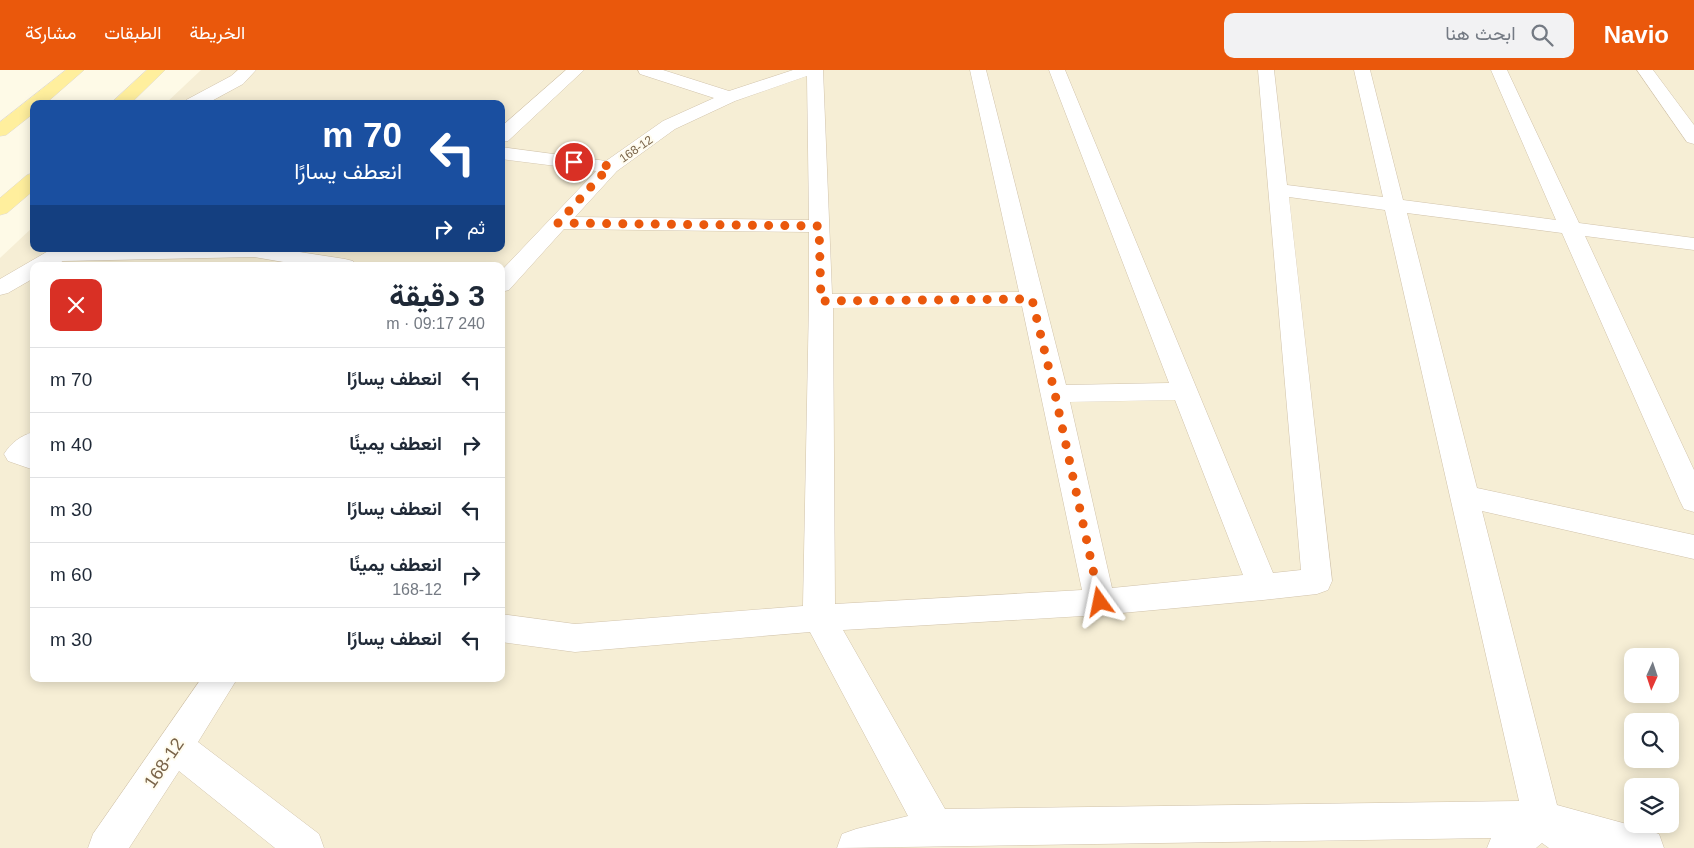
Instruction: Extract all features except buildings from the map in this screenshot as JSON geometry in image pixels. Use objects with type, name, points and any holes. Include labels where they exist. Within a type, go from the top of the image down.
[{"type":"main road","points":[[39,100],[76,70]]},
{"type":"main road","points":[[123,100],[157,70]]},
{"type":"main road","points":[[0,131],[30,107]]},
{"type":"main road","points":[[4,206],[30,183]]},
{"type":"street","points":[[505,133],[576,70]]},
{"type":"street","points":[[646,70],[729,97]]},
{"type":"street","name":"168-12","points":[[505,281],[610,166],[669,125],[729,97],[809,70]]},
{"type":"street","points":[[815,70],[821,301],[819,618],[935,828]]},
{"type":"street","points":[[978,70],[1055,394],[1100,602]]},
{"type":"street","points":[[1057,70],[1263,587]]},
{"type":"street","points":[[505,629],[575,638],[819,618],[1100,602],[1317,581],[1266,70]]},
{"type":"street","points":[[1362,70],[1542,819],[1580,848]]},
{"type":"street","points":[[1499,70],[1694,501]]},
{"type":"street","points":[[1645,70],[1694,138]]},
{"type":"street","points":[[199,100],[243,73]]},
{"type":"street","points":[[505,153],[610,166]]},
{"type":"street","points":[[1278,190],[1694,244]]},
{"type":"street","points":[[4,206],[30,191]]},
{"type":"street","points":[[558,223],[819,226]]},
{"type":"street","points":[[47,262],[66,252]]},
{"type":"street","points":[[242,262],[253,252]]},
{"type":"street","points":[[266,252],[322,262]]},
{"type":"street","points":[[0,288],[30,271]]},
{"type":"street","points":[[821,301],[1032,299]]},
{"type":"street","points":[[1055,394],[1185,391]]},
{"type":"street","points":[[30,444],[18,454],[30,458]]},
{"type":"street","points":[[1464,496],[1694,547]]},
{"type":"street","name":"168-12","points":[[108,848],[218,682]]},
{"type":"street","points":[[176,746],[305,848]]},
{"type":"street","points":[[1506,848],[1542,819]]},
{"type":"street","points":[[856,848],[935,828],[1542,819],[1645,848]]},
{"type":"shaded area","points":[[201,70],[1694,70],[1694,848],[0,848],[0,258],[30,230],[30,252],[505,252],[505,100],[169,100]]},
{"type":"route","points":[[574,162],[610,166],[558,223],[819,226],[821,301],[1032,299],[1055,394],[1100,602]]}]
